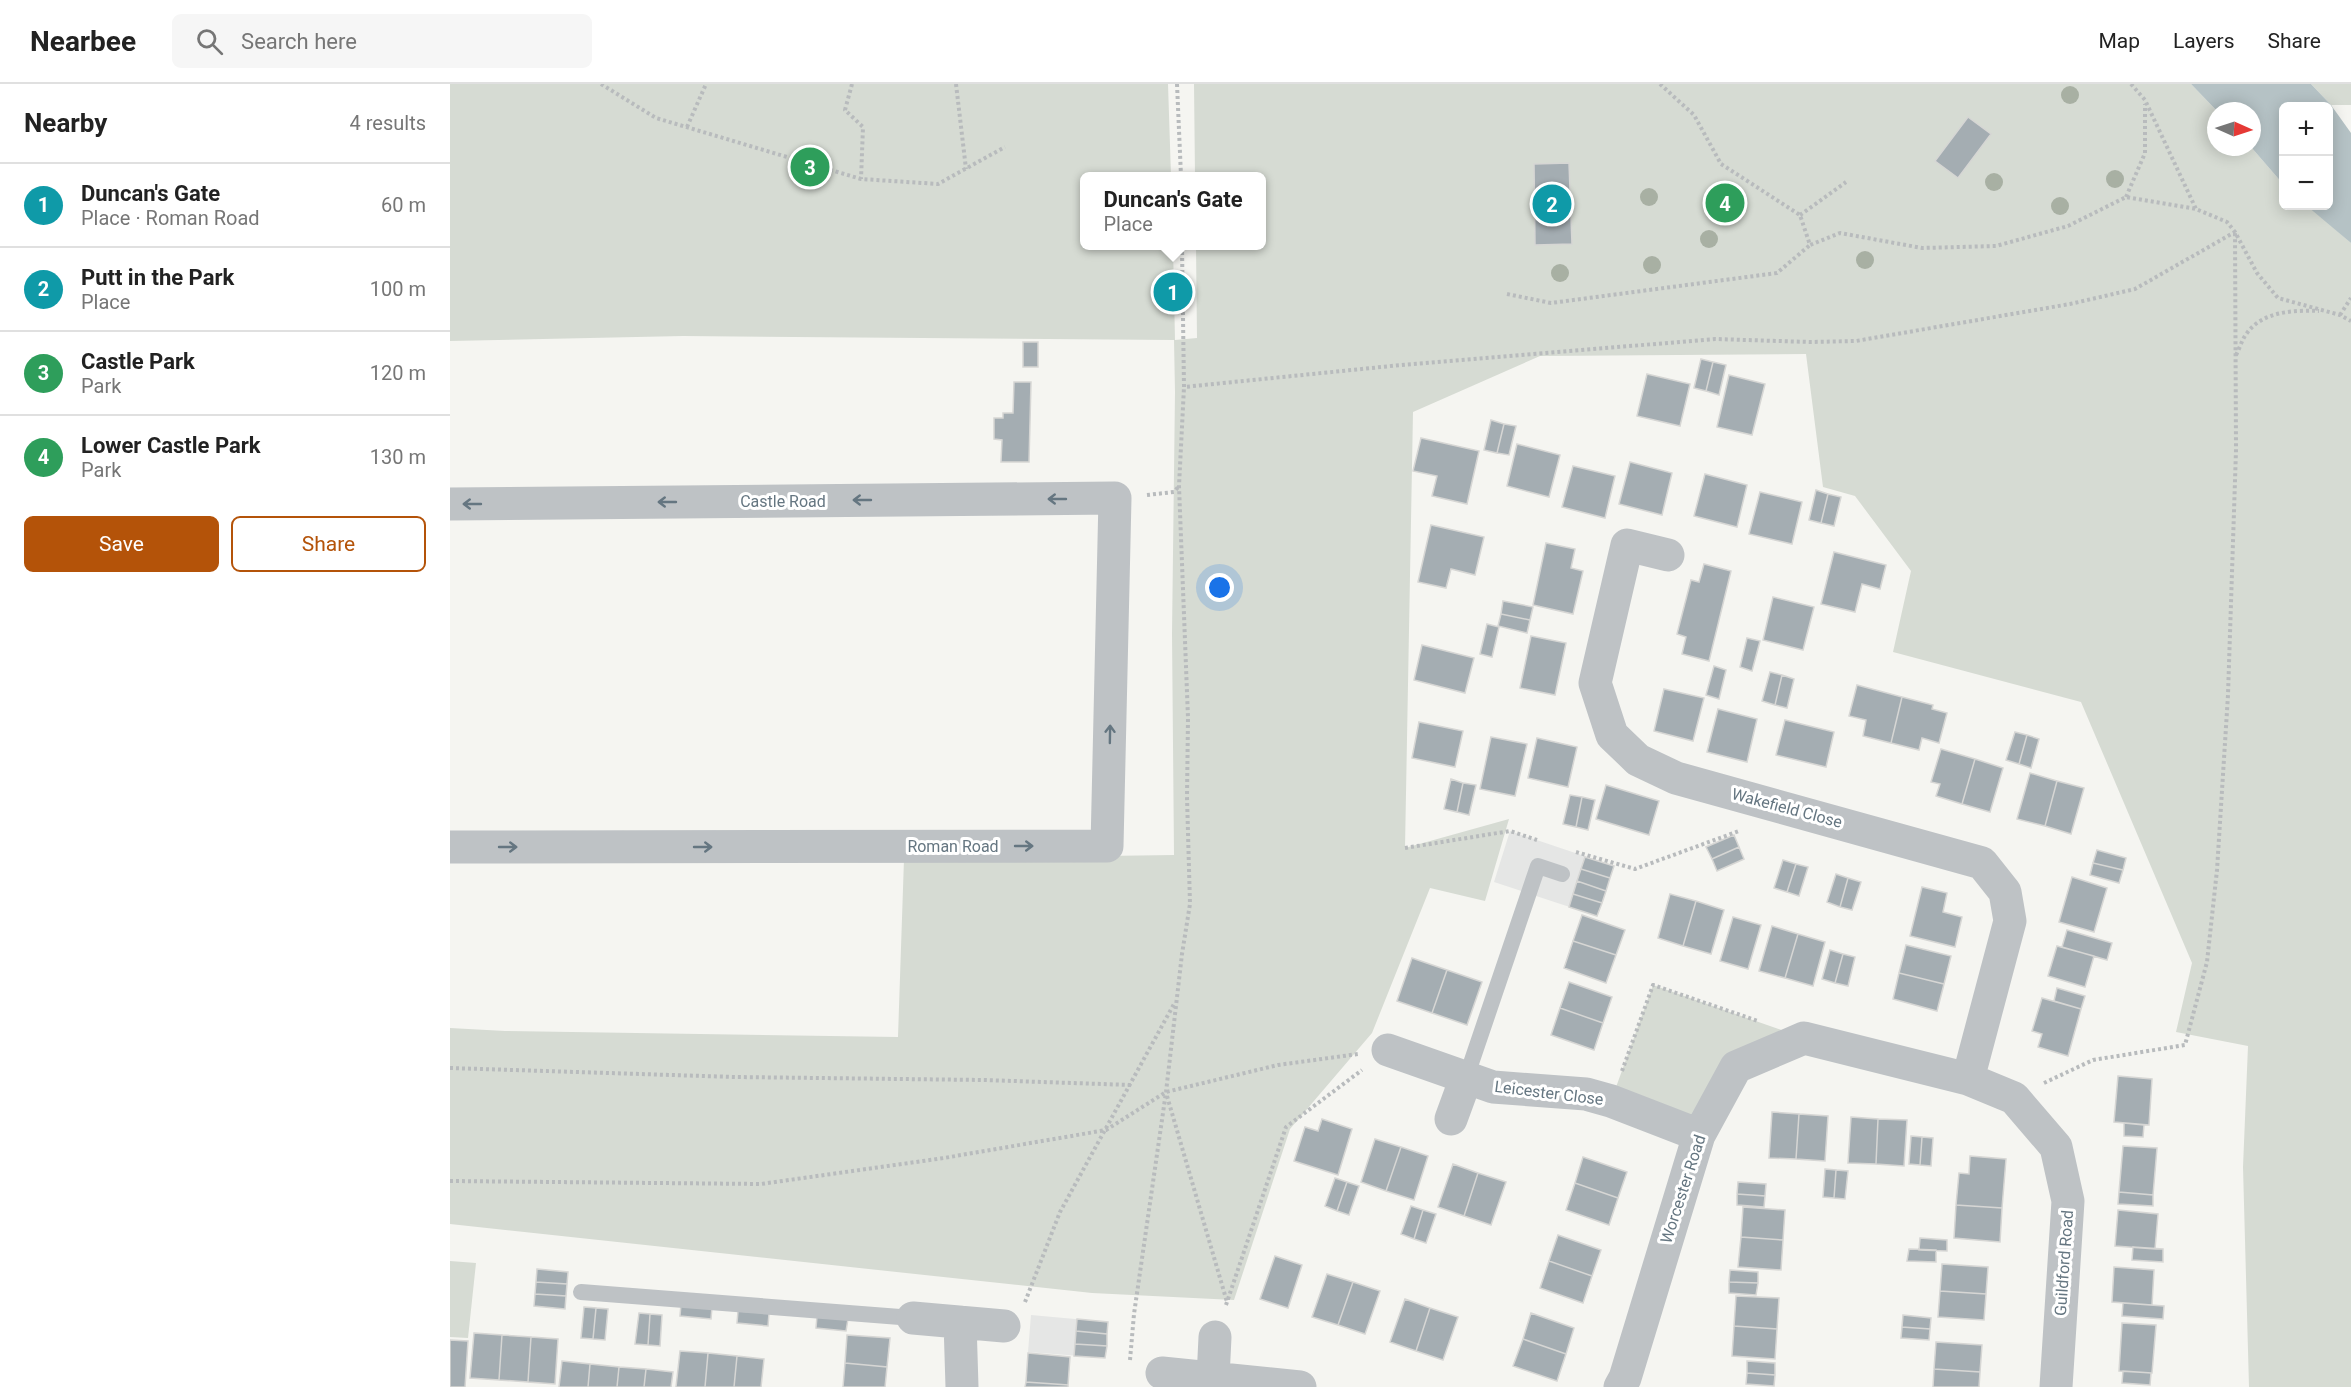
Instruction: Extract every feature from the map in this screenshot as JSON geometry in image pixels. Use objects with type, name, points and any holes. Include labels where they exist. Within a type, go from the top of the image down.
[{"type":"street","name":"Castle Road","points":[[450,504],[1115,498]]},
{"type":"street","name":"Roman Road","points":[[450,847],[1107,846],[1115,498]]},
{"type":"street","name":"Wakefield Close","points":[[1668,555],[1627,545],[1595,683],[1612,735],[1638,760],[1676,778],[1982,863],[2005,892],[2010,921],[1968,1079]]},
{"type":"street","points":[[1804,1038],[1968,1079]]},
{"type":"street","name":"Worcester Road","points":[[1630,1384],[1699,1135],[1736,1067],[1804,1038]]},
{"type":"street","name":"Leicester Close","points":[[1388,1050],[1493,1087],[1586,1094],[1611,1101],[1699,1135]]},
{"type":"street","points":[[1451,1119],[1466,1078]]},
{"type":"street","name":"Guildford Road","points":[[1968,1079],[2014,1098],[2056,1147],[2068,1201],[2056,1387]]},
{"type":"street","points":[[913,1318],[1004,1326]]},
{"type":"street","points":[[960,1322],[962,1387]]},
{"type":"street","points":[[1213,1378],[1215,1337]]},
{"type":"street","points":[[1162,1373],[1300,1387]]},
{"type":"lane","points":[[1466,1078],[1538,866],[1562,874]]},
{"type":"lane","points":[[581,1292],[913,1318]]},
{"type":"path","points":[[601,84],[656,118],[861,179],[938,184],[1005,147]]},
{"type":"path","points":[[687,127],[706,84]]},
{"type":"path","points":[[852,84],[845,110],[863,126],[861,179]]},
{"type":"path","points":[[956,84],[966,169]]},
{"type":"path","points":[[1177,84],[1181,172]]},
{"type":"path","points":[[1660,84],[1694,115],[1720,164],[1800,215],[1810,245]]},
{"type":"path","points":[[2131,84],[2145,100],[2196,209]]},
{"type":"path","points":[[2126,197],[2145,153],[2145,100]]},
{"type":"path","points":[[1800,215],[1846,182]]},
{"type":"path","points":[[1507,294],[1551,303],[1777,273],[1810,245],[1840,232],[1922,248],[1996,246],[2068,226],[2126,197],[2196,209],[2227,222],[2235,232],[2257,273],[2278,298],[2340,315],[2351,321]]},
{"type":"path","points":[[2014,1098],[2093,1060],[2185,1045],[2207,962],[2217,870],[2228,694],[2236,450],[2235,232]]},
{"type":"path","points":[[1184,387],[1401,365],[1715,339],[1856,341],[2070,304],[2135,289],[2235,232]]},
{"type":"path","points":[[1130,1366],[1134,1314],[1190,904],[1187,797],[1188,718],[1179,486],[1184,387],[1182,250]]},
{"type":"path","points":[[2340,315],[2351,298]]},
{"type":"path","points":[[2236,357],[2247,332],[2270,315],[2298,310],[2340,315]]},
{"type":"path","points":[[1568,850],[1635,869],[1742,830]]},
{"type":"path","points":[[1405,848],[1510,831],[1546,843]]},
{"type":"path","points":[[1611,1101],[1653,985],[1804,1038]]},
{"type":"path","points":[[1004,1326],[1025,1303],[1060,1212],[1176,1000]]},
{"type":"path","points":[[450,1181],[761,1184],[944,1158],[1106,1131],[1166,1092],[1278,1065],[1388,1050]]},
{"type":"path","points":[[1215,1337],[1286,1127],[1388,1050]]},
{"type":"path","points":[[450,1068],[735,1077],[984,1080],[1131,1085]]},
{"type":"path","points":[[1166,1092],[1227,1302]]},
{"type":"shaded area","points":[[450,84],[1168,84],[1171,172],[1080,172],[1080,250],[1173,250],[1175,340],[1197,338],[1196,250],[1266,250],[1266,172],[1195,172],[1194,84],[2191,84],[2208,102],[2207,156],[2259,156],[2279,179],[2279,210],[2314,210],[2351,243],[2351,1387],[2249,1387],[2243,1167],[2248,1046],[2176,1032],[2192,963],[2081,702],[1893,652],[1911,571],[1855,496],[1823,487],[1806,354],[1540,356],[1413,412],[1405,848],[1509,819],[1485,901],[1430,888],[1372,1033],[1290,1129],[1234,1300],[1092,1293],[450,1224],[450,1028],[505,1031],[898,1037],[904,859],[1174,855],[1172,634],[1174,340],[683,336],[450,341]]},
{"type":"shaded area","points":[[2191,84],[2311,84],[2328,102],[2279,102],[2279,179],[2259,156],[2261,156],[2261,102],[2208,102]]},
{"type":"shaded area","points":[[2311,84],[2351,84],[2351,105],[2333,105],[2333,102],[2328,102]]},
{"type":"shaded area","points":[[2333,108],[2351,133],[2351,243],[2312,210],[2333,210]]},
{"type":"shaded area","points":[[1510,831],[1614,866],[1597,916],[1494,882]]},
{"type":"shaded area","points":[[1653,985],[1804,1038],[1736,1067],[1699,1135],[1611,1101]]},
{"type":"shaded area","points":[[450,1261],[476,1263],[468,1338],[450,1337]]},
{"type":"shaded area","points":[[1031,1315],[1108,1322],[1105,1358],[1028,1352]]},
{"type":"building","points":[[1968,117],[1991,134],[1958,178],[1935,161]]},
{"type":"building","points":[[1569,163],[1572,244],[1535,245],[1534,164]]},
{"type":"building","points":[[1023,342],[1038,342],[1038,367],[1023,367]]},
{"type":"building","points":[[1701,359],[1713,362],[1706,391],[1694,388]]},
{"type":"building","points":[[1713,362],[1726,365],[1719,395],[1706,391]]},
{"type":"building","points":[[1647,374],[1690,384],[1680,426],[1637,416]]},
{"type":"building","points":[[1729,375],[1765,384],[1752,435],[1717,427]]},
{"type":"building","points":[[1014,382],[1031,382],[1029,462],[1001,462],[1002,440],[994,439],[994,418],[1003,418],[1003,413],[1013,413]]},
{"type":"building","points":[[1491,420],[1504,424],[1497,453],[1484,450]]},
{"type":"building","points":[[1504,424],[1516,426],[1509,455],[1497,453]]},
{"type":"building","points":[[1421,438],[1479,451],[1467,504],[1432,496],[1437,476],[1413,471]]},
{"type":"building","points":[[1517,444],[1560,455],[1549,497],[1507,486]]},
{"type":"building","points":[[1630,462],[1672,473],[1662,515],[1619,504]]},
{"type":"building","points":[[1573,466],[1615,476],[1605,518],[1562,507]]},
{"type":"building","points":[[1705,474],[1747,485],[1737,527],[1694,516]]},
{"type":"building","points":[[1816,490],[1828,494],[1821,523],[1809,520]]},
{"type":"building","points":[[1760,492],[1802,502],[1792,544],[1749,534]]},
{"type":"building","points":[[1828,494],[1841,497],[1834,526],[1821,523]]},
{"type":"building","points":[[1431,525],[1484,537],[1475,575],[1451,569],[1446,588],[1418,582]]},
{"type":"building","points":[[1546,543],[1575,549],[1571,568],[1583,571],[1573,614],[1533,605]]},
{"type":"building","points":[[1834,552],[1886,565],[1880,589],[1862,584],[1855,612],[1821,604]]},
{"type":"building","points":[[1704,564],[1731,571],[1709,661],[1682,654],[1686,637],[1677,634],[1691,580],[1699,582]]},
{"type":"building","points":[[1773,597],[1814,607],[1803,650],[1763,640]]},
{"type":"building","points":[[1503,601],[1533,607],[1530,620],[1501,614]]},
{"type":"building","points":[[1501,614],[1530,620],[1527,633],[1498,626]]},
{"type":"building","points":[[1487,624],[1499,627],[1492,657],[1480,654]]},
{"type":"building","points":[[1531,636],[1566,643],[1555,695],[1520,688]]},
{"type":"building","points":[[1747,638],[1760,641],[1752,671],[1740,667]]},
{"type":"building","points":[[1422,645],[1474,658],[1465,693],[1414,680]]},
{"type":"building","points":[[1714,666],[1726,670],[1719,699],[1706,695]]},
{"type":"building","points":[[1770,672],[1782,675],[1775,705],[1762,701]]},
{"type":"building","points":[[1782,675],[1794,679],[1787,708],[1775,705]]},
{"type":"building","points":[[1857,685],[1902,697],[1891,743],[1863,736],[1866,720],[1849,716]]},
{"type":"building","points":[[1664,689],[1704,698],[1693,741],[1654,731]]},
{"type":"building","points":[[1902,697],[1933,705],[1932,709],[1947,713],[1939,743],[1922,738],[1919,750],[1891,743]]},
{"type":"building","points":[[1718,709],[1757,719],[1747,762],[1707,752]]},
{"type":"building","points":[[1785,720],[1834,732],[1826,767],[1776,755]]},
{"type":"building","points":[[1419,722],[1463,731],[1455,767],[1412,758]]},
{"type":"building","points":[[2015,732],[2027,735],[2019,764],[2006,760]]},
{"type":"building","points":[[2027,735],[2039,739],[2031,768],[2019,764]]},
{"type":"building","points":[[1491,737],[1527,744],[1515,796],[1480,789]]},
{"type":"building","points":[[1537,738],[1577,747],[1568,787],[1528,778]]},
{"type":"building","points":[[1941,749],[1975,759],[1962,804],[1936,796],[1940,784],[1931,782]]},
{"type":"building","points":[[1975,759],[2003,768],[1990,812],[1962,804]]},
{"type":"building","points":[[2030,773],[2057,781],[2045,826],[2017,819]]},
{"type":"building","points":[[1451,779],[1463,783],[1457,812],[1444,809]]},
{"type":"building","points":[[2057,781],[2084,788],[2071,834],[2045,826]]},
{"type":"building","points":[[1463,783],[1476,785],[1469,815],[1457,812]]},
{"type":"building","points":[[1606,785],[1659,801],[1649,835],[1596,819]]},
{"type":"building","points":[[1570,795],[1582,797],[1576,827],[1563,824]]},
{"type":"building","points":[[1582,797],[1595,800],[1588,830],[1576,827]]},
{"type":"building","points":[[1734,835],[1739,847],[1712,859],[1706,847]]},
{"type":"building","points":[[1739,847],[1744,859],[1717,871],[1712,859]]},
{"type":"building","points":[[2097,850],[2126,858],[2123,870],[2093,863]]},
{"type":"building","points":[[1585,857],[1614,866],[1610,878],[1581,869]]},
{"type":"building","points":[[1783,860],[1796,864],[1787,892],[1774,888]]},
{"type":"building","points":[[2093,863],[2123,870],[2119,883],[2090,875]]},
{"type":"building","points":[[1796,864],[1808,867],[1799,896],[1787,892]]},
{"type":"building","points":[[1581,869],[1610,878],[1606,891],[1577,881]]},
{"type":"building","points":[[1836,874],[1848,878],[1840,907],[1827,902]]},
{"type":"building","points":[[2072,877],[2107,888],[2094,932],[2059,922]]},
{"type":"building","points":[[1848,878],[1861,882],[1852,910],[1840,907]]},
{"type":"building","points":[[1577,881],[1606,891],[1602,903],[1573,894]]},
{"type":"building","points":[[1922,887],[1947,893],[1943,912],[1962,917],[1955,947],[1910,936]]},
{"type":"building","points":[[1573,894],[1602,903],[1597,916],[1569,907]]},
{"type":"building","points":[[1670,894],[1696,901],[1683,946],[1658,938]]},
{"type":"building","points":[[1696,901],[1724,910],[1711,954],[1683,946]]},
{"type":"building","points":[[1582,915],[1625,930],[1616,955],[1573,941]]},
{"type":"building","points":[[1733,917],[1761,925],[1748,969],[1720,961]]},
{"type":"building","points":[[1772,926],[1798,934],[1785,978],[1759,971]]},
{"type":"building","points":[[2067,930],[2112,943],[2107,960],[2062,947]]},
{"type":"building","points":[[1798,934],[1825,942],[1813,986],[1785,978]]},
{"type":"building","points":[[1573,941],[1616,955],[1606,983],[1564,968]]},
{"type":"building","points":[[1906,945],[1951,956],[1944,984],[1899,973]]},
{"type":"building","points":[[2057,946],[2094,956],[2085,987],[2048,976]]},
{"type":"building","points":[[1830,950],[1843,954],[1835,983],[1822,979]]},
{"type":"building","points":[[1843,954],[1855,957],[1848,986],[1835,983]]},
{"type":"building","points":[[1412,958],[1447,970],[1432,1013],[1397,1001]]},
{"type":"building","points":[[1447,970],[1482,982],[1467,1025],[1432,1013]]},
{"type":"building","points":[[1899,973],[1944,984],[1937,1011],[1893,999]]},
{"type":"building","points":[[1569,982],[1612,997],[1603,1023],[1560,1008]]},
{"type":"building","points":[[2057,988],[2085,996],[2081,1009],[2054,1001]]},
{"type":"building","points":[[2042,998],[2081,1009],[2068,1056],[2038,1047],[2042,1034],[2032,1031]]},
{"type":"building","points":[[1560,1008],[1603,1023],[1594,1050],[1551,1035]]},
{"type":"building","points":[[2118,1076],[2152,1079],[2149,1125],[2114,1122]]},
{"type":"building","points":[[1772,1112],[1799,1114],[1796,1159],[1769,1158]]},
{"type":"building","points":[[1799,1114],[1828,1116],[1825,1161],[1796,1159]]},
{"type":"building","points":[[1851,1117],[1878,1119],[1876,1164],[1848,1163]]},
{"type":"building","points":[[1322,1119],[1352,1129],[1338,1175],[1294,1161],[1305,1127],[1318,1131]]},
{"type":"building","points":[[1878,1119],[1907,1120],[1904,1166],[1876,1164]]},
{"type":"building","points":[[2124,1123],[2144,1125],[2143,1137],[2124,1136]]},
{"type":"building","points":[[1911,1136],[1922,1137],[1920,1165],[1909,1164]]},
{"type":"building","points":[[1922,1137],[1933,1138],[1931,1166],[1920,1165]]},
{"type":"building","points":[[1375,1139],[1401,1147],[1386,1191],[1361,1182]]},
{"type":"building","points":[[2123,1146],[2157,1148],[2153,1195],[2119,1192]]},
{"type":"building","points":[[1401,1147],[1428,1156],[1414,1200],[1386,1191]]},
{"type":"building","points":[[1970,1156],[2006,1159],[2002,1208],[1956,1205],[1959,1173],[1969,1174]]},
{"type":"building","points":[[1583,1157],[1627,1172],[1618,1198],[1575,1183]]},
{"type":"building","points":[[1453,1164],[1478,1173],[1464,1216],[1438,1207]]},
{"type":"building","points":[[1825,1169],[1836,1170],[1834,1198],[1823,1197]]},
{"type":"building","points":[[1836,1170],[1848,1171],[1845,1199],[1834,1198]]},
{"type":"building","points":[[1478,1173],[1506,1182],[1491,1225],[1464,1216]]},
{"type":"building","points":[[1335,1178],[1347,1182],[1337,1211],[1325,1206]]},
{"type":"building","points":[[1347,1182],[1359,1186],[1349,1215],[1337,1211]]},
{"type":"building","points":[[1738,1182],[1766,1184],[1765,1196],[1737,1194]]},
{"type":"building","points":[[1575,1183],[1618,1198],[1609,1225],[1566,1210]]},
{"type":"building","points":[[2119,1192],[2153,1195],[2153,1206],[2118,1204]]},
{"type":"building","points":[[1737,1194],[1765,1196],[1764,1207],[1737,1205]]},
{"type":"building","points":[[1956,1205],[2002,1208],[2000,1242],[1954,1238]]},
{"type":"building","points":[[1411,1206],[1423,1210],[1414,1239],[1401,1234]]},
{"type":"building","points":[[1743,1207],[1785,1210],[1783,1240],[1741,1237]]},
{"type":"building","points":[[1423,1210],[1436,1214],[1426,1243],[1414,1239]]},
{"type":"building","points":[[2118,1210],[2158,1214],[2155,1249],[2115,1246]]},
{"type":"building","points":[[1558,1235],[1601,1250],[1592,1276],[1549,1261]]},
{"type":"building","points":[[1741,1237],[1783,1240],[1781,1270],[1738,1267]]},
{"type":"building","points":[[1920,1238],[1947,1240],[1947,1251],[1919,1250]]},
{"type":"building","points":[[2133,1247],[2163,1249],[2163,1262],[2132,1260]]},
{"type":"building","points":[[1909,1249],[1936,1250],[1936,1262],[1907,1261]]},
{"type":"building","points":[[1275,1256],[1302,1265],[1288,1308],[1260,1299]]},
{"type":"building","points":[[1549,1261],[1592,1276],[1583,1303],[1540,1288]]},
{"type":"building","points":[[1942,1264],[1988,1267],[1986,1294],[1940,1291]]},
{"type":"building","points":[[2114,1267],[2154,1270],[2152,1305],[2112,1302]]},
{"type":"building","points":[[537,1269],[568,1272],[567,1284],[536,1282]]},
{"type":"building","points":[[1730,1270],[1758,1272],[1758,1283],[1729,1282]]},
{"type":"building","points":[[1327,1274],[1353,1282],[1338,1325],[1312,1317]]},
{"type":"building","points":[[536,1282],[567,1284],[566,1296],[535,1294]]},
{"type":"building","points":[[1353,1282],[1380,1291],[1365,1334],[1338,1325]]},
{"type":"building","points":[[1729,1282],[1758,1283],[1756,1295],[1729,1293]]},
{"type":"building","points":[[1940,1291],[1986,1294],[1984,1320],[1938,1317]]},
{"type":"building","points":[[535,1294],[566,1296],[565,1309],[534,1306]]},
{"type":"building","points":[[1736,1296],[1779,1298],[1777,1329],[1734,1326]]},
{"type":"building","points":[[1405,1299],[1430,1308],[1416,1351],[1390,1342]]},
{"type":"building","points":[[2123,1303],[2164,1306],[2163,1319],[2122,1316]]},
{"type":"building","points":[[681,1304],[712,1307],[711,1319],[680,1316]]},
{"type":"building","points":[[584,1307],[596,1308],[593,1339],[581,1338]]},
{"type":"building","points":[[596,1308],[608,1309],[605,1340],[593,1339]]},
{"type":"building","points":[[1430,1308],[1458,1317],[1443,1360],[1416,1351]]},
{"type":"building","points":[[738,1311],[769,1313],[768,1326],[737,1323]]},
{"type":"building","points":[[639,1313],[650,1314],[648,1345],[635,1344]]},
{"type":"building","points":[[1531,1313],[1574,1328],[1566,1354],[1523,1339]]},
{"type":"building","points":[[650,1314],[662,1315],[660,1346],[648,1345]]},
{"type":"building","points":[[1903,1315],[1931,1318],[1930,1329],[1902,1327]]},
{"type":"building","points":[[817,1316],[848,1319],[846,1331],[816,1328]]},
{"type":"building","points":[[1077,1319],[1108,1322],[1107,1334],[1076,1331]]},
{"type":"building","points":[[2122,1323],[2156,1325],[2152,1373],[2119,1371]]},
{"type":"building","points":[[1734,1326],[1777,1329],[1775,1359],[1732,1356]]},
{"type":"building","points":[[1902,1327],[1930,1329],[1929,1340],[1901,1338]]},
{"type":"building","points":[[1076,1331],[1107,1334],[1107,1346],[1075,1344]]},
{"type":"building","points":[[474,1333],[502,1335],[499,1380],[470,1378]]},
{"type":"building","points":[[502,1335],[531,1337],[528,1382],[499,1380]]},
{"type":"building","points":[[847,1335],[890,1338],[887,1367],[845,1363]]},
{"type":"building","points":[[531,1337],[558,1339],[555,1384],[528,1382]]},
{"type":"building","points":[[1523,1339],[1566,1354],[1557,1381],[1513,1366]]},
{"type":"building","points":[[450,1340],[468,1341],[465,1387],[450,1387]]},
{"type":"building","points":[[1936,1342],[1982,1345],[1980,1372],[1934,1369]]},
{"type":"building","points":[[1075,1344],[1107,1346],[1105,1358],[1074,1356]]},
{"type":"building","points":[[680,1351],[708,1353],[705,1387],[676,1387]]},
{"type":"building","points":[[708,1353],[737,1356],[734,1387],[705,1387]]},
{"type":"building","points":[[1028,1353],[1070,1357],[1068,1385],[1026,1382]]},
{"type":"building","points":[[737,1356],[764,1359],[761,1387],[734,1387]]},
{"type":"building","points":[[562,1361],[590,1364],[588,1387],[559,1387]]},
{"type":"building","points":[[1747,1361],[1775,1363],[1775,1375],[1747,1373]]},
{"type":"building","points":[[845,1363],[887,1367],[885,1387],[843,1387]]},
{"type":"building","points":[[590,1364],[619,1367],[617,1387],[588,1387]]},
{"type":"building","points":[[619,1367],[646,1369],[644,1387],[617,1387]]},
{"type":"building","points":[[646,1369],[673,1372],[671,1387],[644,1387]]},
{"type":"building","points":[[1934,1369],[1980,1372],[1979,1387],[1933,1387]]},
{"type":"building","points":[[2123,1371],[2151,1373],[2150,1385],[2122,1383]]},
{"type":"building","points":[[1747,1373],[1775,1375],[1774,1386],[1746,1384]]},
{"type":"building","points":[[1026,1382],[1068,1385],[1068,1387],[1025,1387]]},
{"type":"place","name":"Castle Park","points":[[810,167]]},
{"type":"place","name":"Lower Castle Park","points":[[1725,203]]},
{"type":"place","name":"Putt in the Park","points":[[1552,204]]},
{"type":"place","name":"Duncan's Gate","points":[[1173,292]]}]
